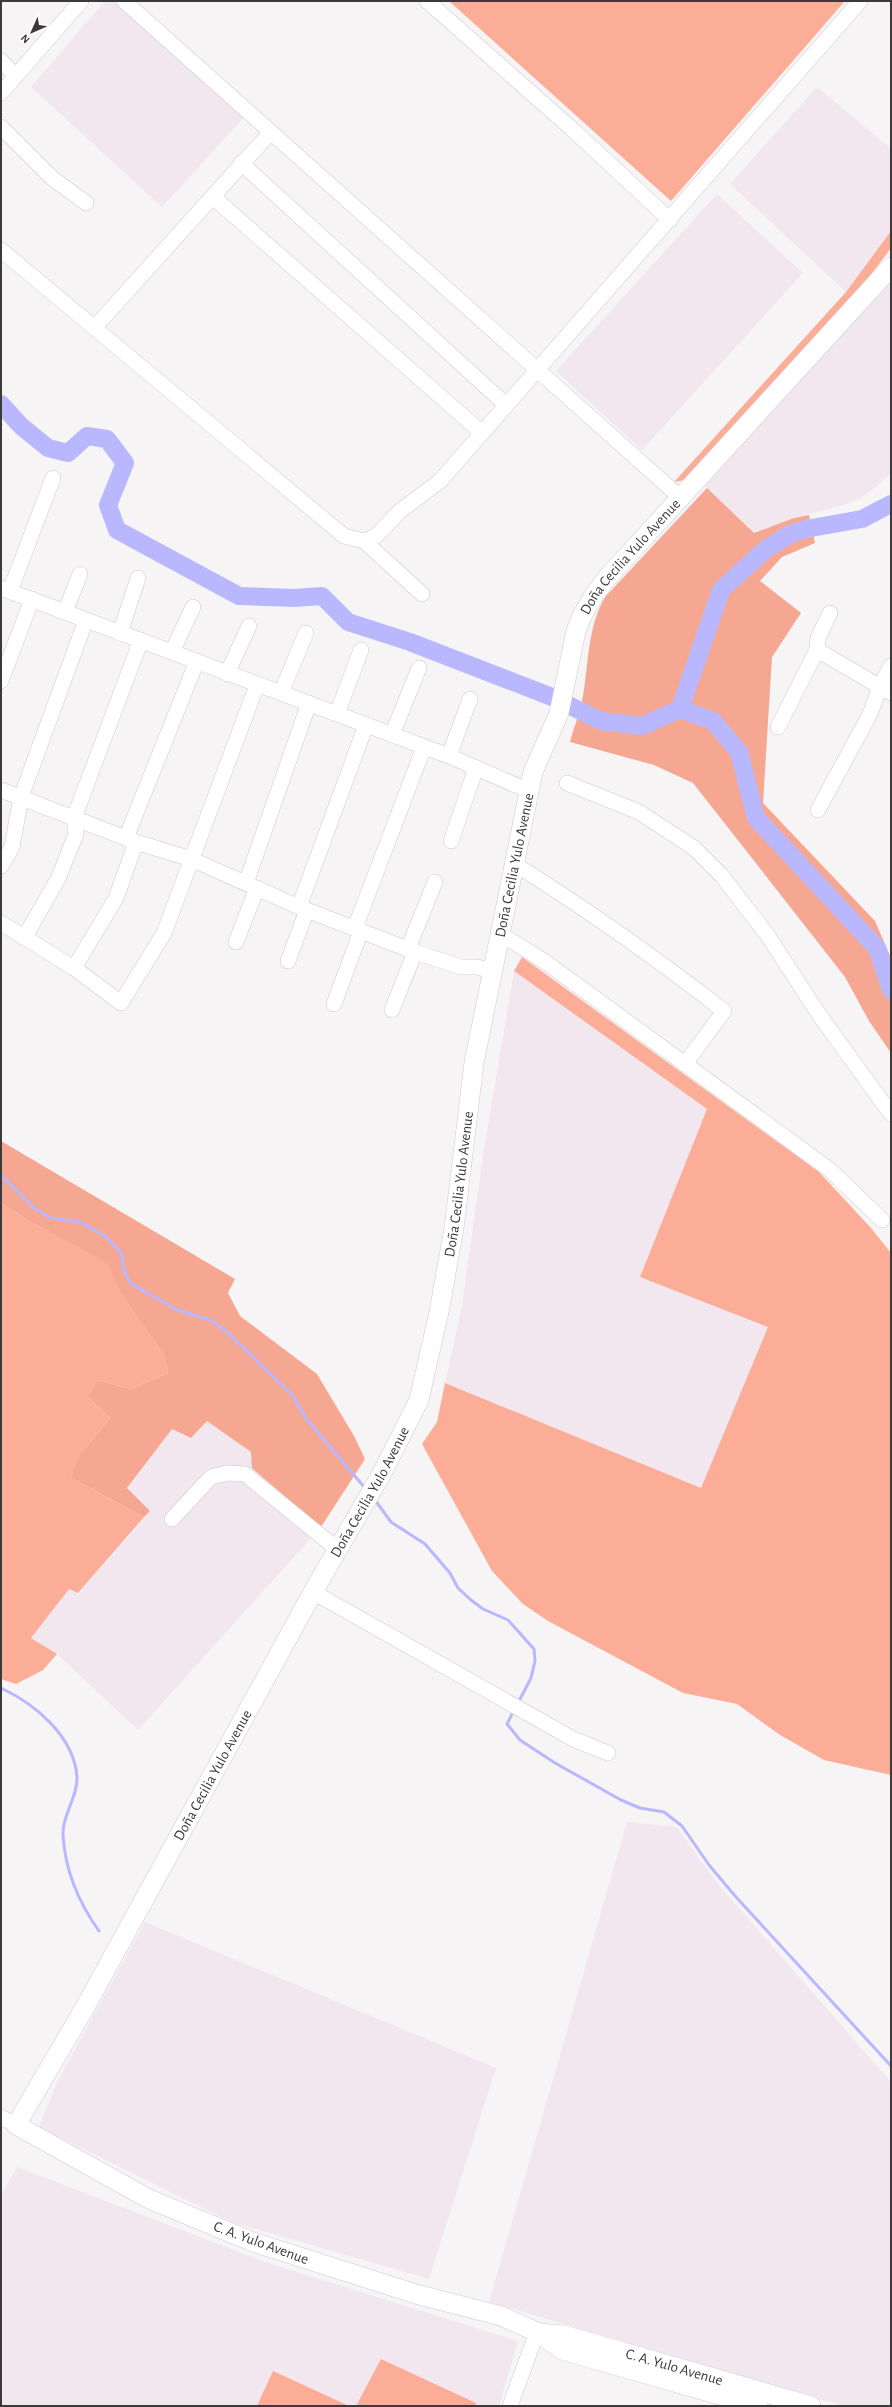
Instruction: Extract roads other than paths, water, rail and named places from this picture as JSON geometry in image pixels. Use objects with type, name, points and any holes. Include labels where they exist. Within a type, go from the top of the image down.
[{"type":"main road","name":"Doña Cecilia Yulo Avenue","points":[[8,2121],[84,2009],[313,1592],[355,1517],[381,1475],[419,1400],[439,1312],[454,1228],[474,1063],[491,976],[516,866],[533,772],[559,713],[576,631],[591,600],[607,578],[891,267]]},
{"type":"main road","name":"C. A. Yulo Avenue","points":[[8,2121],[149,2199],[253,2242],[346,2273],[500,2316],[536,2332],[562,2350],[758,2406]]},
{"type":"main road","name":"C. A. Yulo Avenue","points":[[536,2332],[564,2335],[811,2406]]},
{"type":"street","points":[[1,93],[81,1]]},
{"type":"street","points":[[124,1],[680,498]]},
{"type":"street","points":[[428,1],[572,129],[670,220]]},
{"type":"street","points":[[364,541],[376,536],[400,512],[440,481],[505,404],[670,220],[860,1]]},
{"type":"street","points":[[1,61],[16,76]]},
{"type":"street","points":[[1,127],[52,178],[86,203]]},
{"type":"street","points":[[95,327],[241,163],[270,133]]},
{"type":"street","points":[[241,163],[505,404]]},
{"type":"street","points":[[212,197],[481,432]]},
{"type":"street","points":[[1,250],[344,536],[364,541],[422,594]]},
{"type":"street","points":[[53,478],[5,589],[227,674],[309,703],[449,756],[529,791]]},
{"type":"street","points":[[65,612],[80,574]]},
{"type":"street","points":[[120,633],[138,578]]},
{"type":"street","points":[[1,681],[32,599]]},
{"type":"street","points":[[172,652],[193,607]]},
{"type":"street","points":[[778,728],[817,650],[818,638],[830,613]]},
{"type":"street","points":[[1,866],[12,847],[21,797],[86,620]]},
{"type":"street","points":[[227,674],[249,626]]},
{"type":"street","points":[[281,693],[306,633]]},
{"type":"street","points":[[24,938],[58,879],[76,834],[74,818],[141,640]]},
{"type":"street","points":[[337,714],[361,650]]},
{"type":"street","points":[[817,650],[885,690]]},
{"type":"street","points":[[74,968],[116,898],[131,840],[196,661]]},
{"type":"street","points":[[818,810],[870,714],[885,690],[891,666]]},
{"type":"street","points":[[392,735],[419,668]]},
{"type":"street","points":[[1,923],[74,968],[121,1003],[164,933],[257,685]]},
{"type":"street","points":[[449,756],[470,699]]},
{"type":"street","points":[[236,942],[252,885],[309,703]]},
{"type":"street","points":[[288,961],[303,908],[366,725]]},
{"type":"street","points":[[334,1004],[358,930],[424,747]]},
{"type":"street","points":[[451,841],[476,768]]},
{"type":"street","points":[[567,783],[639,812],[694,848],[711,864],[768,936],[820,1016],[891,1114]]},
{"type":"street","points":[[1,790],[131,840],[192,859],[303,908],[412,951],[461,967],[475,978],[491,976]]},
{"type":"street","points":[[516,866],[570,899],[653,957],[724,1011],[685,1064]]},
{"type":"street","points":[[392,1010],[435,882]]},
{"type":"street","points":[[500,933],[544,961],[830,1170],[882,1220]]},
{"type":"street","points":[[172,1519],[211,1477],[228,1473],[245,1474],[337,1549]]},
{"type":"street","points":[[313,1592],[573,1739],[608,1753]]},
{"type":"street","points":[[510,2406],[536,2332]]},
{"type":"waterway","points":[[1,404],[21,426],[48,448],[68,453],[87,436],[107,439],[125,463],[108,505],[117,530],[239,596],[294,598],[322,596],[348,622],[410,642],[552,697],[601,721],[642,726],[680,709],[721,590],[766,549],[790,534],[806,529],[862,519],[891,504]]},
{"type":"waterway","points":[[680,709],[713,721],[739,752],[756,818],[877,948],[891,990]]},
{"type":"waterway","points":[[1,1175],[35,1209],[51,1218],[80,1222],[105,1236],[122,1254],[123,1268],[130,1283],[177,1310],[211,1320],[228,1333],[293,1396],[307,1420],[365,1488]]},
{"type":"waterway","points":[[375,1500],[391,1522],[425,1544],[450,1573],[458,1588],[483,1609],[508,1620],[534,1649],[535,1661],[531,1678],[518,1703]]},
{"type":"waterway","points":[[1,1688],[27,1703],[39,1712],[51,1723],[69,1748],[74,1762],[77,1784],[63,1828],[64,1848],[70,1873],[79,1898],[99,1931]]},
{"type":"waterway","points":[[514,1710],[507,1724],[520,1740],[555,1763],[621,1800],[640,1808],[664,1812],[682,1826],[709,1865],[736,1897],[891,2066]]}]
